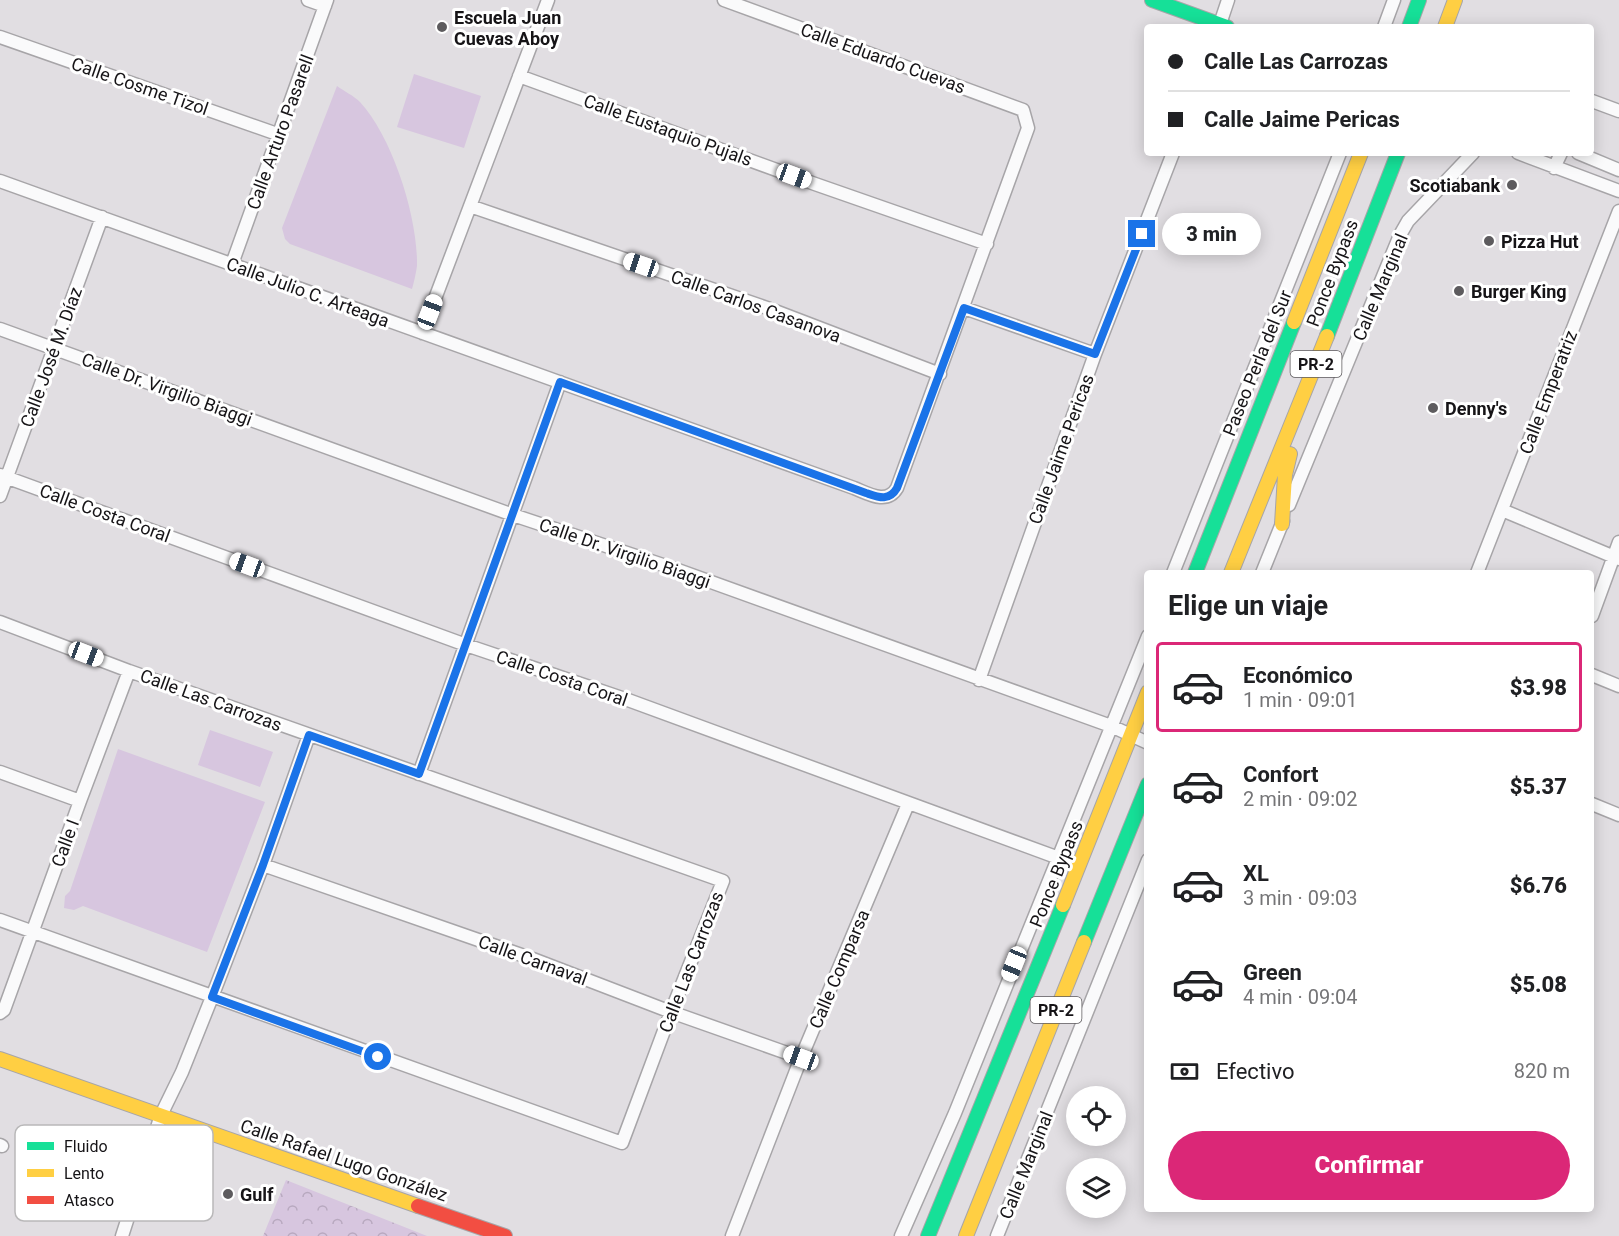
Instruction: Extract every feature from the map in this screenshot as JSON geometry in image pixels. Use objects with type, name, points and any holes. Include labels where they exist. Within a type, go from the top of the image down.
[{"type":"main road","points":[[1152,0],[1217,24]]},
{"type":"main road","points":[[1410,24],[1419,0]]},
{"type":"main road","points":[[1446,24],[1455,0]]},
{"type":"main road","name":"Ponce Bypass","points":[[1196,570],[1360,156]]},
{"type":"main road","name":"Ponce Bypass","points":[[1232,570],[1302,401],[1397,156]]},
{"type":"main road","points":[[1282,524],[1285,475],[1302,401]]},
{"type":"main road","name":"Ponce Bypass","points":[[928,1236],[1144,702]]},
{"type":"main road","name":"PR-2","points":[[966,1236],[1144,794]]},
{"type":"main road","name":"Calle Rafael Lugo González","points":[[0,1059],[189,1125]]},
{"type":"main road","name":"Calle Rafael Lugo González","points":[[213,1133],[505,1236]]},
{"type":"street","points":[[308,0],[326,3]]},
{"type":"street","points":[[423,333],[548,0]]},
{"type":"street","name":"Calle Eduardo Cuevas","points":[[724,0],[1023,110],[1028,128]]},
{"type":"street","points":[[1222,24],[1228,0]]},
{"type":"street","points":[[1385,24],[1394,0]]},
{"type":"street","name":"Calle Arturo Pasarell","points":[[232,264],[326,3]]},
{"type":"street","name":"Calle Cosme Tizol","points":[[0,38],[280,135]]},
{"type":"street","name":"Calle Eustaquio Pujals","points":[[519,76],[987,244]]},
{"type":"street","points":[[1594,102],[1619,111]]},
{"type":"street","name":"Calle Julio C. Arteaga","points":[[0,181],[881,498],[888,497],[895,492],[1028,128]]},
{"type":"street","name":"Calle Jaime Pericas","points":[[979,680],[1095,354],[1172,156]]},
{"type":"street","name":"Paseo Perla del Sur","points":[[1174,570],[1339,156]]},
{"type":"street","name":"Calle Marginal","points":[[1263,570],[1400,235],[1408,221],[1470,156]]},
{"type":"street","points":[[1525,156],[1619,191]]},
{"type":"street","points":[[1554,168],[1560,156]]},
{"type":"street","points":[[1585,156],[1619,170]]},
{"type":"street","name":"Calle Carlos Casanova","points":[[470,206],[770,309],[939,374]]},
{"type":"street","name":"Calle Emperatriz","points":[[1478,570],[1619,211]]},
{"type":"street","name":"Calle José M. Díaz","points":[[0,496],[3,476],[55,349],[102,217]]},
{"type":"street","points":[[964,308],[1095,354]]},
{"type":"street","name":"Calle Dr. Virgilio Biaggi","points":[[0,329],[513,515],[675,568],[1111,726],[1144,741]]},
{"type":"street","points":[[419,774],[560,382]]},
{"type":"street","name":"Calle Costa Coral","points":[[3,476],[466,645],[628,700],[1056,857]]},
{"type":"street","points":[[1502,510],[1616,558]]},
{"type":"street","points":[[1594,611],[1616,558],[1619,542]]},
{"type":"street","name":"Calle Las Carrozas","points":[[0,622],[129,671],[723,881],[670,1012],[622,1143],[0,920]]},
{"type":"street","points":[[901,1236],[954,1113],[1056,857],[1144,646]]},
{"type":"street","name":"Calle I","points":[[0,1013],[4,1010],[129,671]]},
{"type":"street","points":[[1594,676],[1619,686]]},
{"type":"street","points":[[158,1125],[212,997],[263,865],[309,735]]},
{"type":"street","points":[[0,771],[80,801]]},
{"type":"street","name":"Calle Comparsa","points":[[732,1236],[801,1058],[908,804]]},
{"type":"street","points":[[1594,805],[1619,815]]},
{"type":"street","name":"Calle Carnaval","points":[[263,865],[533,959],[670,1012],[801,1058]]},
{"type":"street","name":"Calle Marginal","points":[[997,1236],[1144,870]]},
{"type":"street","points":[[122,1236],[127,1221]]},
{"type":"green space","points":[[414,74],[481,96],[464,148],[397,127]]},
{"type":"green space","points":[[337,86],[358,100],[372,117],[393,157],[413,225],[417,266],[412,289],[290,244],[285,239],[282,228]]},
{"type":"green space","points":[[210,730],[273,752],[260,787],[198,765]]},
{"type":"green space","points":[[118,749],[265,802],[207,952],[83,906],[74,910],[64,908],[65,896],[70,891]]},
{"type":"green space","points":[[286,1180],[427,1236],[263,1236]]},
{"type":"traffic: fast","points":[[1152,0],[1219,24]]},
{"type":"traffic: fast","points":[[1410,24],[1419,0]]},
{"type":"traffic: fast","points":[[1327,336],[1397,156]]},
{"type":"traffic: fast","points":[[1196,570],[1294,322]]},
{"type":"traffic: fast","points":[[1084,942],[1144,794]]},
{"type":"traffic: fast","points":[[928,1236],[1063,905]]},
{"type":"traffic: slow","points":[[1446,24],[1455,0]]},
{"type":"traffic: slow","points":[[1294,322],[1360,156]]},
{"type":"traffic: slow","points":[[1232,570],[1327,336]]},
{"type":"traffic: slow","points":[[1282,524],[1285,475],[1290,454]]},
{"type":"traffic: slow","points":[[1063,905],[1144,702]]},
{"type":"traffic: slow","points":[[966,1236],[1084,942]]},
{"type":"traffic: slow","points":[[0,1059],[188,1125]]},
{"type":"traffic: slow","points":[[213,1134],[418,1206]]},
{"type":"traffic: jam","points":[[418,1206],[505,1236]]},
{"type":"place","name":"Escuela Juan Cuevas Aboy","points":[[442,27]]},
{"type":"place","name":"Scotiabank","points":[[1512,185]]},
{"type":"place","name":"Pizza Hut","points":[[1489,241]]},
{"type":"place","name":"Burger King","points":[[1459,291]]},
{"type":"place","name":"Denny's","points":[[1433,408]]},
{"type":"place","name":"Gulf","points":[[228,1194]]},
{"type":"route","points":[[378,1057],[212,997],[263,865],[309,735],[419,774],[560,382],[866,493],[881,498],[888,497],[897,488],[964,308],[1095,354],[1142,234]]}]
